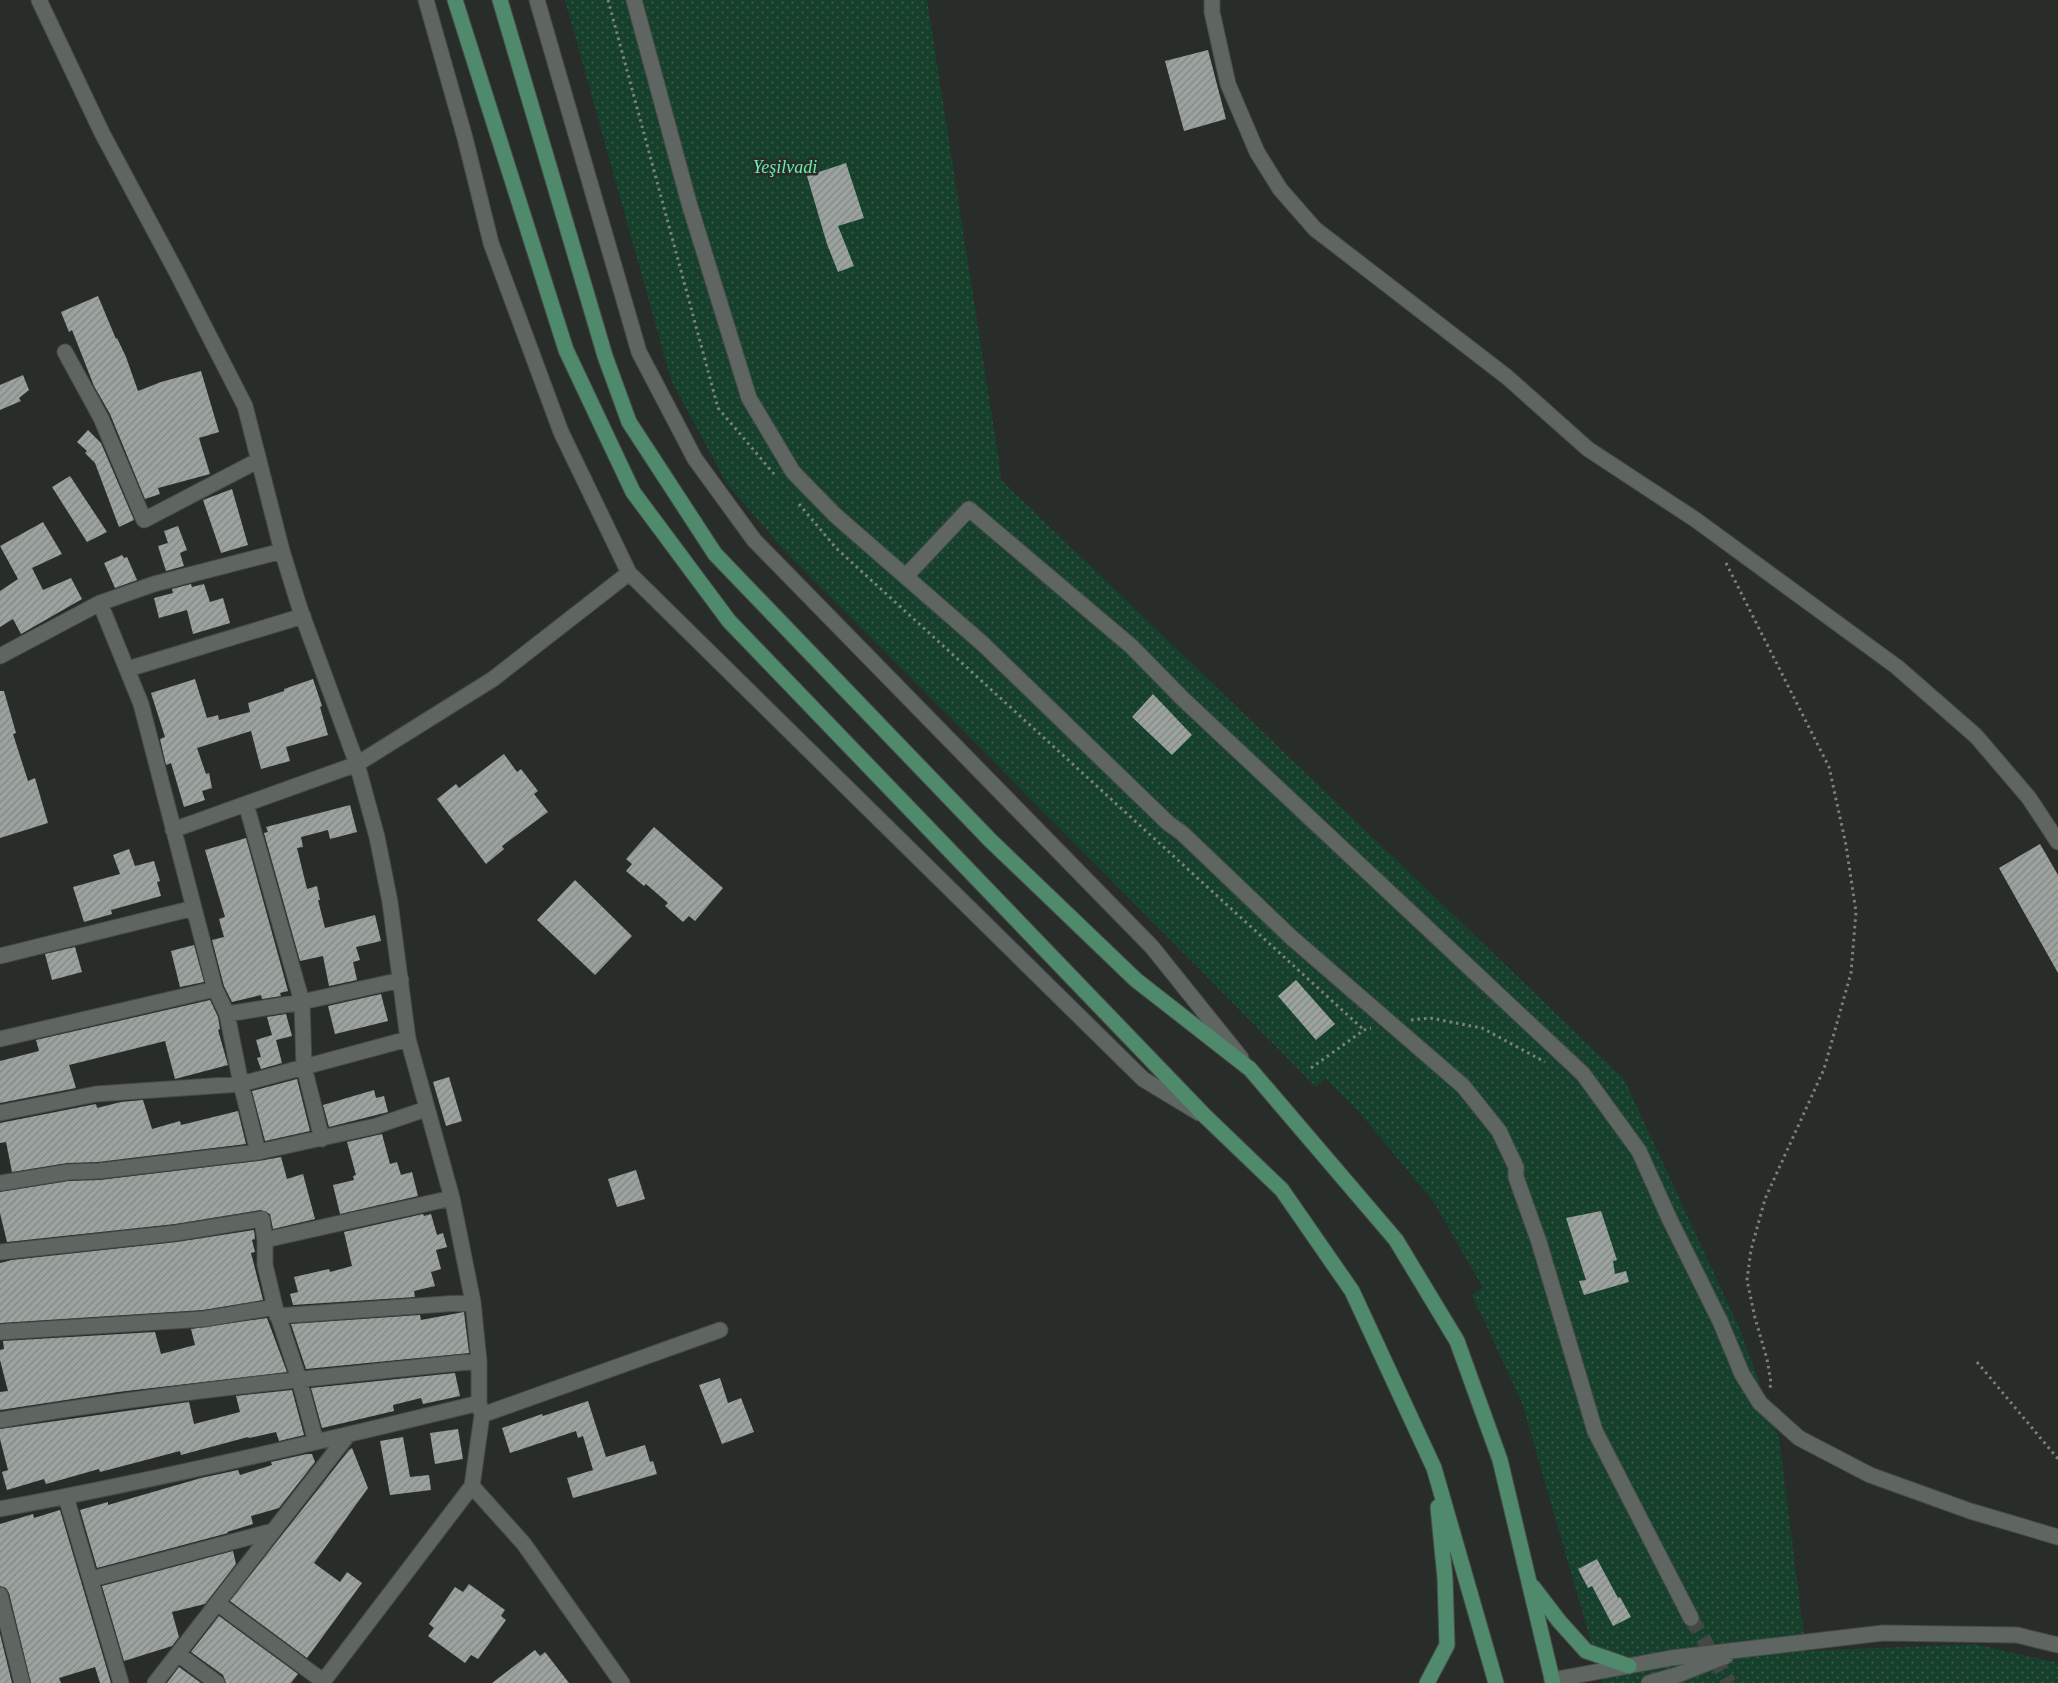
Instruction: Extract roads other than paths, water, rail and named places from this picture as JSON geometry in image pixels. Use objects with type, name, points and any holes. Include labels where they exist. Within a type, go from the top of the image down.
[{"type":"main road","points":[[456,0],[566,350],[633,492],[729,621],[1205,1116],[1282,1190],[1352,1291],[1434,1468],[1496,1683]]},
{"type":"main road","points":[[500,0],[605,356],[629,422],[715,554],[990,840],[1136,980],[1250,1069],[1396,1240],[1457,1341],[1500,1460],[1550,1682]]},
{"type":"main road","points":[[1427,1683],[1447,1645],[1445,1578],[1434,1468]]},
{"type":"main road","points":[[1528,1581],[1559,1621],[1586,1651],[1629,1666]]},
{"type":"street","points":[[39,0],[102,133],[245,406],[282,551],[303,616],[358,764],[377,837],[390,902],[408,1039],[452,1198],[473,1302],[479,1360],[480,1409],[472,1486],[323,1682],[217,1604]]},
{"type":"street","points":[[426,0],[465,138],[491,242],[561,432],[629,573],[1144,1079],[1205,1116]]},
{"type":"street","points":[[537,0],[639,352],[695,459],[754,540],[1152,947],[1250,1069]]},
{"type":"street","points":[[634,0],[690,204],[749,398],[793,472],[835,515],[983,644],[1168,824],[1182,833],[1292,938],[1463,1086],[1499,1131],[1516,1167],[1516,1178],[1538,1242],[1595,1431],[1691,1618]]},
{"type":"street","points":[[1212,0],[1212,12],[1228,84],[1257,152],[1280,189],[1315,228],[1508,377],[1588,449],[1696,520],[1897,667],[1976,736],[2029,798],[2058,842]]},
{"type":"street","points":[[65,352],[101,418],[144,520],[259,460]]},
{"type":"street","points":[[906,576],[968,509],[1131,646],[1183,699],[1583,1074],[1639,1151],[1669,1218],[1720,1321],[1742,1374],[1760,1403],[1799,1438],[1870,1475],[1970,1511],[2058,1537]]},
{"type":"street","points":[[0,656],[100,603],[154,584],[282,551]]},
{"type":"street","points":[[173,830],[358,764],[493,679],[629,573]]},
{"type":"street","points":[[100,603],[141,704],[216,989],[227,1014],[241,1084],[258,1152]]},
{"type":"street","points":[[128,669],[303,616]]},
{"type":"street","points":[[246,804],[302,1002],[304,1067],[322,1139]]},
{"type":"street","points":[[0,956],[194,908]]},
{"type":"street","points":[[227,1014],[302,1002],[401,980]]},
{"type":"street","points":[[0,1039],[216,989]]},
{"type":"street","points":[[0,1113],[96,1094],[241,1084],[408,1039]]},
{"type":"street","points":[[0,1183],[68,1172],[99,1171],[258,1152],[376,1126],[426,1109]]},
{"type":"street","points":[[265,1240],[452,1198]]},
{"type":"street","points":[[0,1252],[176,1233],[262,1219],[265,1240],[265,1265],[276,1312],[299,1379],[316,1442]]},
{"type":"street","points":[[0,1332],[204,1319],[276,1312],[473,1302]]},
{"type":"street","points":[[0,1509],[66,1497],[348,1435],[480,1409],[720,1330]]},
{"type":"street","points":[[0,1420],[94,1404],[299,1379],[479,1360]]},
{"type":"street","points":[[155,1683],[348,1435]]},
{"type":"street","points":[[472,1486],[524,1544],[622,1683]]},
{"type":"street","points":[[66,1497],[92,1579],[121,1683]]},
{"type":"street","points":[[92,1579],[272,1531]]},
{"type":"street","points":[[0,1595],[22,1683]]},
{"type":"street","points":[[1550,1682],[1671,1658],[1884,1633],[2017,1635],[2058,1645]]},
{"type":"street","points":[[1648,1683],[1677,1675],[1749,1648]]},
{"type":"street","points":[[178,1654],[217,1683]]},
{"type":"tunnel","points":[[1691,1618],[1729,1683]]},
{"type":"park label","name":"Yeşilvadi","points":[[785,167]]}]
